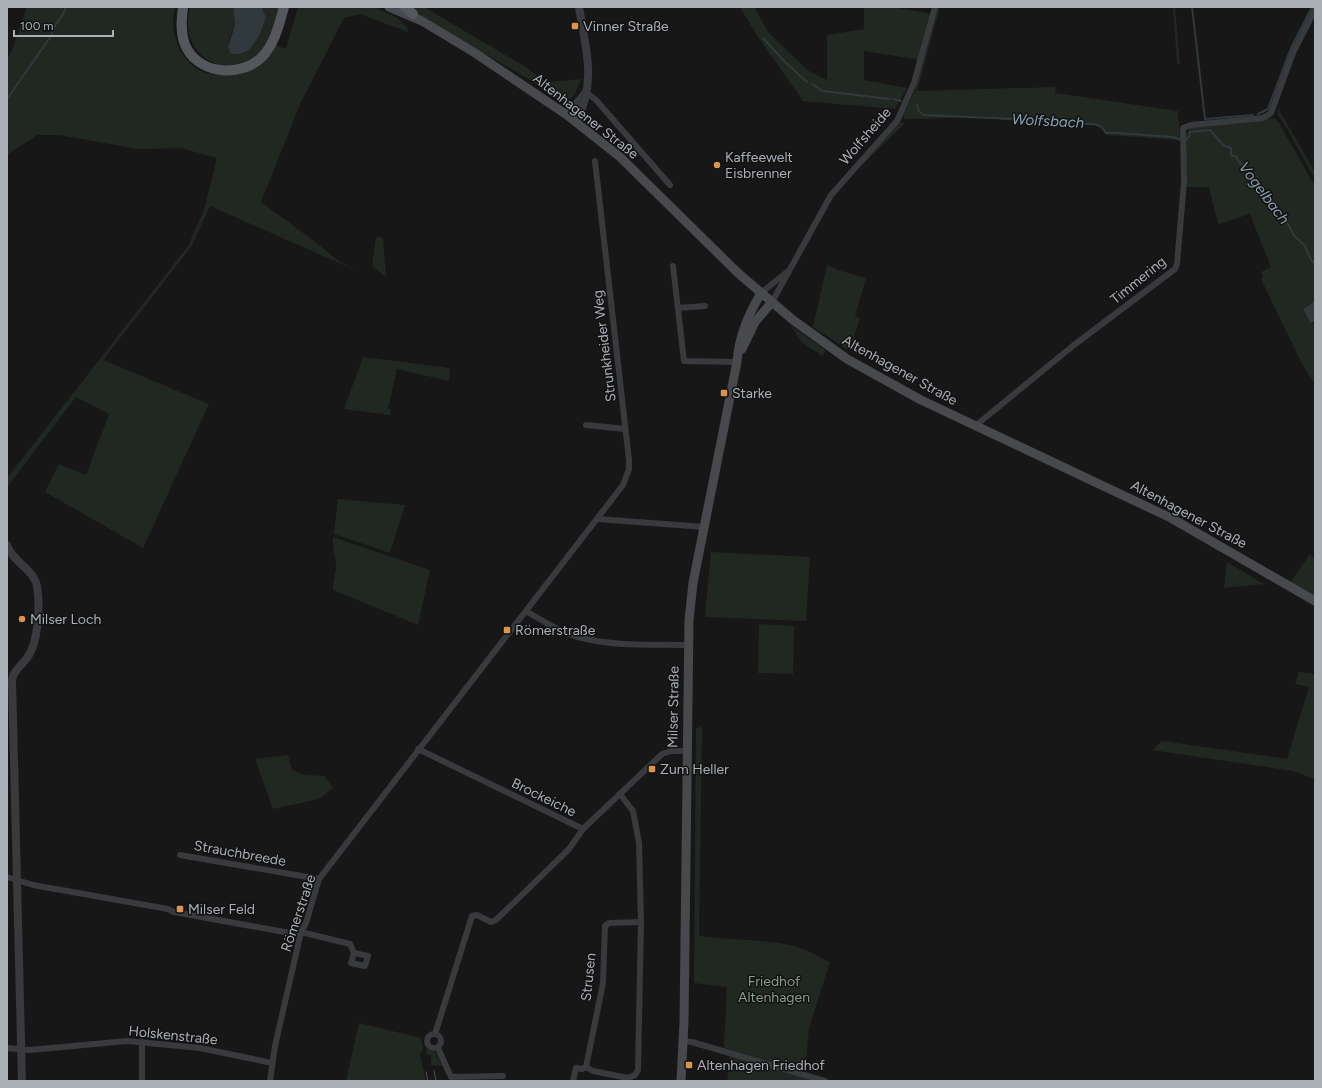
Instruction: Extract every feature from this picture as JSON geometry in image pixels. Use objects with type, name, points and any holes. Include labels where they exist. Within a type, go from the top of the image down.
[{"type":"main road","points":[[177,7],[175,30],[180,46],[190,60],[202,70]]},
{"type":"main road","points":[[183,7],[181,21],[183,36],[187,49],[195,59],[206,66],[219,70],[234,70],[250,66],[261,57],[272,44],[284,7]]},
{"type":"main road","name":"Altenhagener Straße","points":[[389,7],[422,21]]},
{"type":"main road","name":"Altenhagener Straße","points":[[400,7],[409,10],[422,21],[511,76],[576,122],[620,157],[738,273],[829,347],[868,371],[921,400],[1171,518],[1315,601]]},
{"type":"main road","name":"Milser Straße","points":[[681,1081],[683,1041],[688,645],[693,583],[737,362],[739,342],[745,323],[761,293]]},
{"type":"main road","name":"Milser Straße","points":[[737,362],[755,322],[772,302]]},
{"type":"street","points":[[576,122],[582,110],[588,85],[589,68],[579,7]]},
{"type":"street","name":"Wolfsheide","points":[[772,302],[831,195],[897,121],[914,83],[935,7]]},
{"type":"street","name":"Timmering","points":[[975,426],[1074,346],[1175,269],[1177,264],[1184,182],[1183,128],[1186,126],[1263,118],[1271,113],[1293,53],[1315,10]]},
{"type":"street","points":[[567,115],[586,92]]},
{"type":"street","points":[[586,92],[596,100],[670,185]]},
{"type":"street","name":"Strunkheider Weg","points":[[595,161],[630,469],[627,477],[598,519]]},
{"type":"street","points":[[673,266],[684,361],[737,362]]},
{"type":"street","name":"Wolfsheide","points":[[761,293],[789,270]]},
{"type":"street","points":[[678,308],[705,306]]},
{"type":"street","points":[[586,426],[625,429]]},
{"type":"street","points":[[598,519],[704,527]]},
{"type":"street","name":"Römerstraße","points":[[270,1081],[272,1063],[301,932],[306,923],[319,879],[418,749],[598,519]]},
{"type":"street","points":[[7,545],[12,554],[29,572],[37,586],[36,637],[28,657],[13,675],[12,680],[22,1081]]},
{"type":"street","points":[[526,611],[563,631],[590,640],[620,644],[688,645]]},
{"type":"street","name":"Brockeiche","points":[[418,749],[583,829],[662,754],[671,750],[686,751]]},
{"type":"street","points":[[573,1081],[576,1068],[582,1069],[586,1067],[593,1071],[628,1078],[636,1078],[638,1067],[641,879],[636,823],[633,812],[620,794]]},
{"type":"street","points":[[435,1034],[470,918],[477,915],[491,922],[496,920],[569,849],[583,829]]},
{"type":"street","name":"Strauchbreede","points":[[180,855],[319,879]]},
{"type":"street","points":[[7,877],[290,934],[301,932],[350,944],[354,953]]},
{"type":"street","name":"Strusen","points":[[586,1067],[603,983],[605,926],[609,923],[641,922]]},
{"type":"street","points":[[435,1034],[441,1038],[441,1043],[438,1048]]},
{"type":"street","points":[[435,1034],[428,1037],[427,1043],[431,1048],[438,1048]]},
{"type":"street","name":"Holskenstraße","points":[[7,1048],[22,1050],[127,1041],[200,1048],[272,1063]]},
{"type":"street","points":[[683,1041],[692,1042],[825,1081]]},
{"type":"street","points":[[142,1042],[142,1081]]},
{"type":"street","points":[[438,1048],[451,1077],[491,1079],[503,1076]]},
{"type":"green space","points":[[27,7],[175,7],[173,20],[175,38],[178,46],[193,66],[207,73],[238,71],[252,68],[258,66],[268,58],[276,45],[286,49],[298,7],[374,7],[396,17],[407,27],[408,32],[360,14],[344,18],[301,102],[261,202],[337,260],[362,273],[210,206],[191,247],[103,360],[209,404],[143,548],[45,492],[59,464],[86,475],[109,414],[76,397],[7,487],[7,478],[188,246],[204,210],[217,158],[181,148],[138,149],[59,135],[37,135],[7,155],[7,59],[12,50]]},
{"type":"green space","points":[[190,7],[233,7],[235,25],[229,41],[229,50],[253,46],[266,18],[262,7],[282,7],[273,33],[263,52],[248,63],[230,66],[209,61],[201,55],[195,47],[188,29]]},
{"type":"green space","points":[[410,7],[424,7],[524,66],[546,82],[581,79],[575,94],[569,100],[569,103],[556,99],[539,85],[430,22],[430,19],[425,19]]},
{"type":"green space","points":[[740,7],[754,7],[768,32],[807,70],[827,80],[827,35],[864,29],[864,7],[892,7],[928,13],[930,16],[917,62],[915,59],[864,51],[864,80],[907,88],[895,109],[803,101],[758,37]]},
{"type":"green space","points":[[937,7],[940,7],[917,91],[1056,87],[1055,93],[1178,111],[1180,140],[1106,135],[1100,125],[1003,120],[990,117],[905,119],[903,115],[915,90]]},
{"type":"green space","points":[[1173,7],[1175,7],[1180,64],[1177,64]]},
{"type":"green space","points":[[1279,103],[1279,110],[1315,172],[1315,179],[1278,115]]},
{"type":"green space","points":[[1274,118],[1279,123],[1315,186],[1315,301],[1303,309],[1308,321],[1312,323],[1315,321],[1315,385],[1301,362],[1261,279],[1263,278],[1261,272],[1271,267],[1250,214],[1219,224],[1209,187],[1187,187],[1185,135],[1190,128]]},
{"type":"green space","points":[[900,123],[905,123],[860,167],[859,165]]},
{"type":"green space","points":[[376,237],[383,238],[386,277],[372,266]]},
{"type":"green space","points":[[827,265],[841,271],[866,278],[855,316],[860,318],[851,346],[847,349],[813,327]]},
{"type":"green space","points":[[791,326],[825,350],[823,356],[802,343]]},
{"type":"green space","points":[[363,357],[450,368],[449,381],[397,369],[388,409],[391,410],[390,415],[344,409]]},
{"type":"green space","points":[[338,499],[405,505],[390,553],[334,534]]},
{"type":"green space","points":[[333,537],[430,570],[418,625],[333,590],[336,567]]},
{"type":"green space","points":[[711,552],[810,557],[806,621],[705,617]]},
{"type":"green space","points":[[1310,554],[1315,561],[1315,597],[1290,583]]},
{"type":"green space","points":[[1227,562],[1264,584],[1224,588]]},
{"type":"green space","points":[[759,624],[794,626],[793,674],[758,673]]},
{"type":"green space","points":[[1299,672],[1315,674],[1315,779],[1293,771],[1152,750],[1162,741],[1287,759],[1309,687],[1295,684]]},
{"type":"green space","name":"Friedhof Altenhagen","points":[[702,725],[699,936],[790,945],[805,950],[830,962],[809,1028],[805,1073],[724,1048],[727,987],[694,983],[696,729]]},
{"type":"green space","points":[[288,755],[292,770],[305,775],[324,776],[333,788],[319,799],[273,809],[255,759]]},
{"type":"green space","points":[[359,1023],[421,1038],[423,1050],[420,1054],[426,1081],[346,1081]]},
{"type":"green space","points":[[426,1049],[435,1052],[443,1066],[431,1065],[431,1055],[427,1055]]},
{"type":"green space","points":[[730,1055],[814,1081],[727,1081]]},
{"type":"shaded area","points":[[233,7],[262,7],[266,18],[254,44],[249,49],[238,54],[230,53],[228,47],[235,25]]},
{"type":"shaded area","points":[[1315,301],[1315,321],[1310,323],[1303,309]]},
{"type":"waterway","points":[[7,99],[51,36],[66,7]]},
{"type":"waterway","name":"Vogelbach","points":[[1192,7],[1205,119],[1253,115]]},
{"type":"waterway","points":[[1258,114],[1268,109],[1291,48],[1312,7]]},
{"type":"waterway","name":"Wolfsbach","points":[[763,38],[785,62],[807,82]]},
{"type":"waterway","name":"Wolfsbach","points":[[812,84],[823,91],[890,99]]},
{"type":"waterway","name":"Wolfsbach","points":[[893,99],[901,101]]},
{"type":"waterway","name":"Wolfsbach","points":[[917,105],[919,111],[924,115],[1077,122],[1100,126],[1106,133],[1173,137],[1181,140]]},
{"type":"waterway","name":"Vogelbach","points":[[1186,139],[1189,137],[1190,132],[1210,130],[1223,145],[1231,148],[1231,155],[1237,157],[1238,161],[1268,195],[1281,213],[1293,234],[1305,246],[1309,256],[1315,264]]},
{"type":"tram line","points":[[434,1071],[436,1081]]},
{"type":"tram line","points":[[426,1072],[428,1081]]},
{"type":"place","name":"Vinner Straße","points":[[575,26]]},
{"type":"place","name":"Kaffeewelt Eisbrenner","points":[[717,165]]},
{"type":"place","name":"Starke","points":[[724,393]]},
{"type":"place","name":"Milser Loch","points":[[22,619]]},
{"type":"place","name":"Römerstraße","points":[[507,630]]},
{"type":"place","name":"Zum Heller","points":[[652,769]]},
{"type":"place","name":"Milser Feld","points":[[180,909]]},
{"type":"place","name":"Altenhagen Friedhof","points":[[689,1065]]}]
